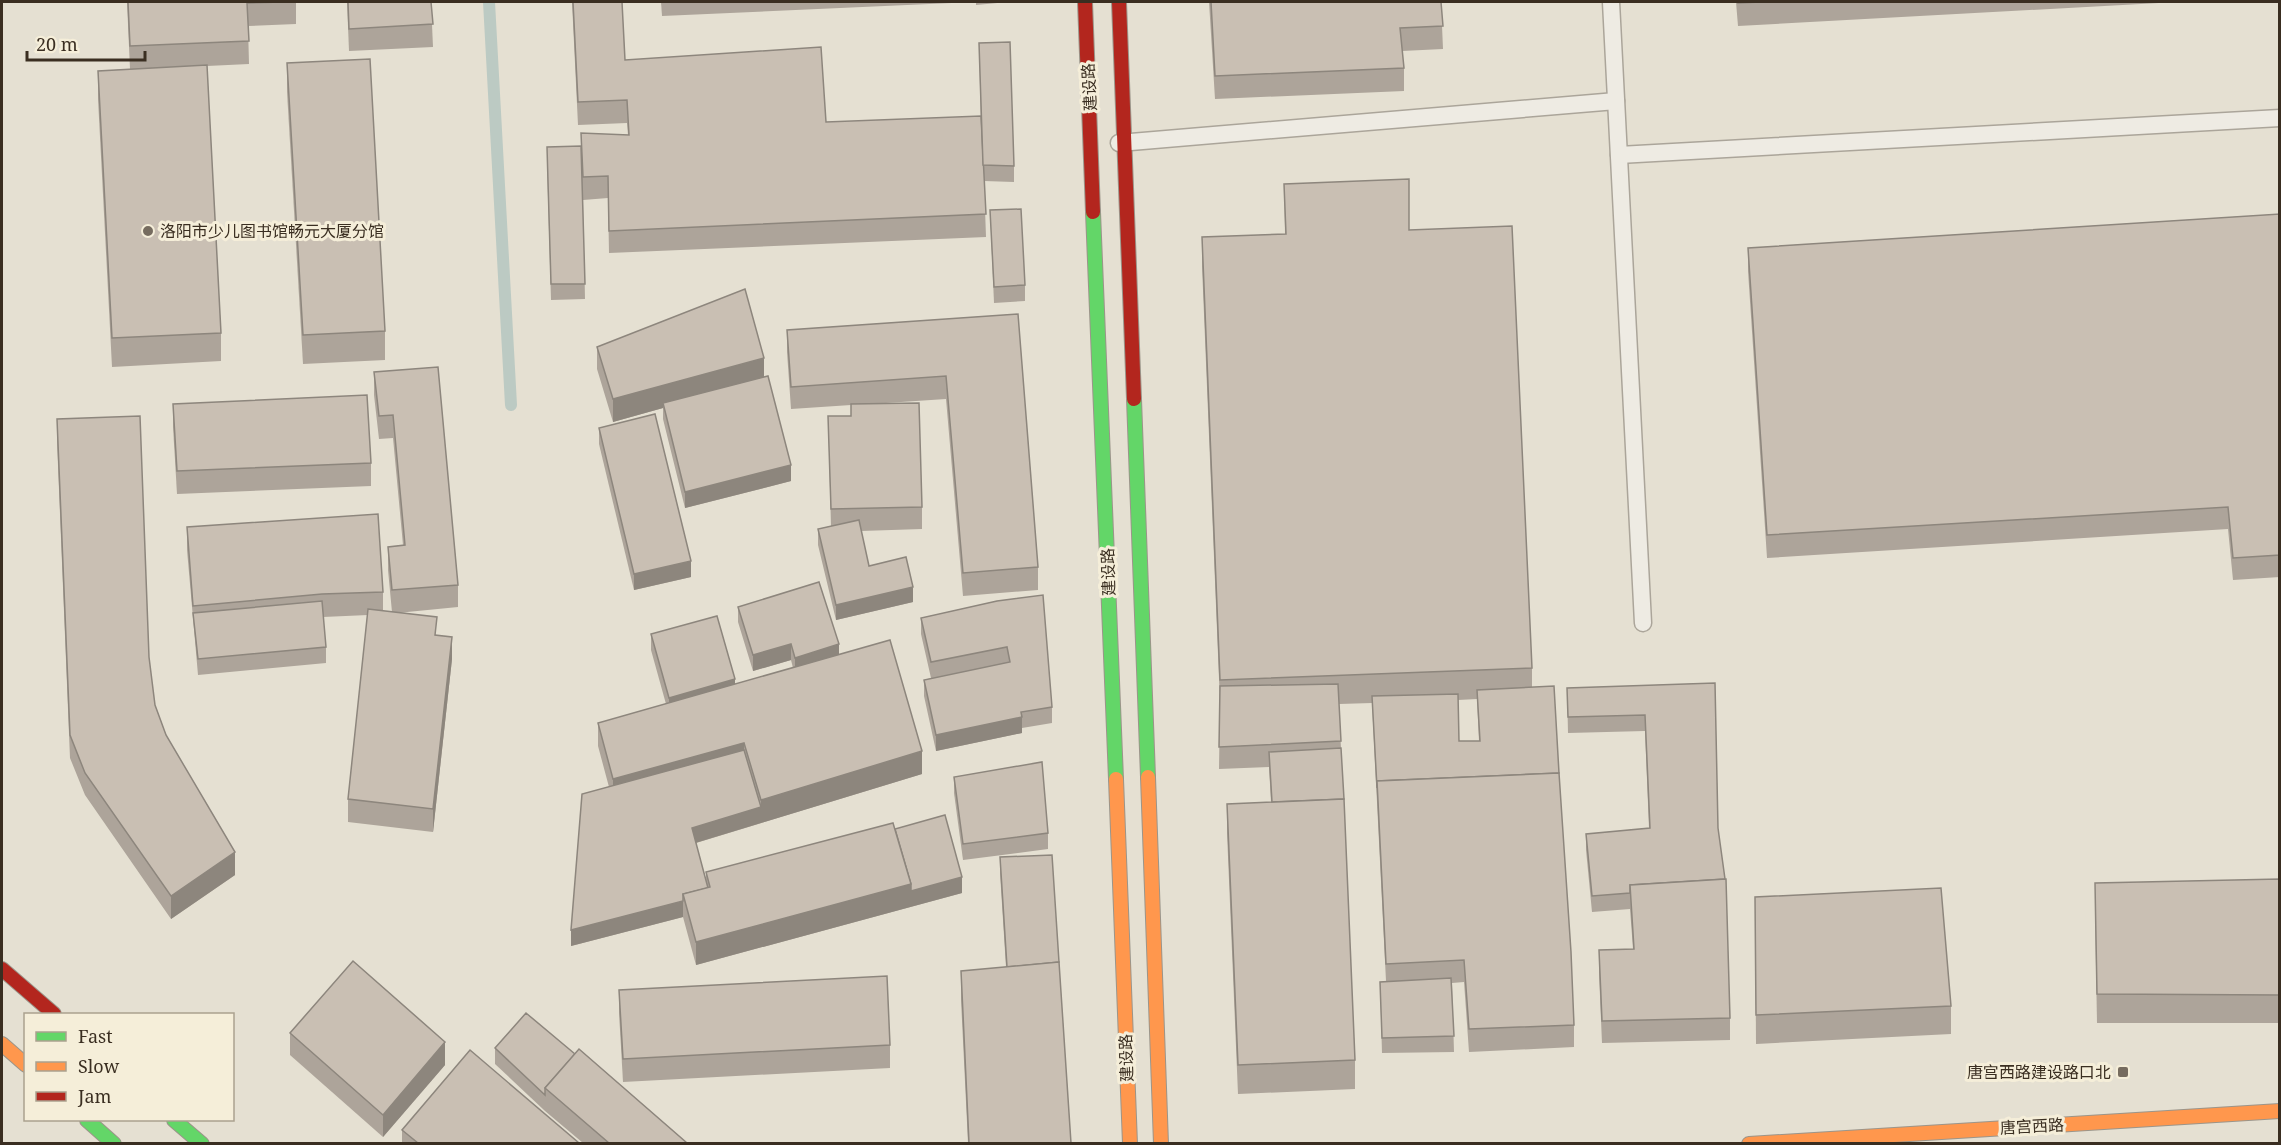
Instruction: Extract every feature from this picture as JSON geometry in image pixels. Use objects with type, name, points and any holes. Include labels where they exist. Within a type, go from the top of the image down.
[{"type":"street","name":"建设路","points":[[1085,2],[1130,1143]]},
{"type":"street","name":"建设路","points":[[1119,2],[1161,1143]]},
{"type":"street","points":[[2,969],[53,1013]]},
{"type":"street","points":[[2,1044],[24,1063]]},
{"type":"street","name":"唐宫西路","points":[[1749,1143],[2280,1111]]},
{"type":"street","points":[[89,1121],[114,1143]]},
{"type":"street","points":[[176,1121],[202,1143]]},
{"type":"lane","points":[[1611,2],[1643,623]]},
{"type":"lane","points":[[1092,145],[1616,100]]},
{"type":"lane","points":[[1619,155],[2280,118]]},
{"type":"building","points":[[128,2],[283,2],[247,3],[249,41],[130,46]]},
{"type":"building","points":[[348,2],[431,2],[433,24],[349,29]]},
{"type":"building","points":[[573,2],[622,2],[625,60],[821,47],[826,122],[981,116],[986,214],[609,231],[608,176],[583,177],[581,133],[629,135],[627,100],[578,102]]},
{"type":"building","points":[[1211,2],[1441,2],[1443,26],[1400,28],[1404,68],[1215,76]]},
{"type":"building","points":[[1010,42],[1014,166],[983,165],[979,43]]},
{"type":"building","points":[[370,59],[385,331],[303,335],[287,63]]},
{"type":"building","points":[[207,65],[221,333],[112,338],[98,71]]},
{"type":"building","points":[[581,146],[585,284],[551,284],[547,147]]},
{"type":"building","points":[[1409,179],[1409,230],[1512,226],[1532,668],[1220,680],[1202,237],[1286,234],[1284,184]]},
{"type":"building","points":[[1021,209],[1025,285],[994,287],[990,210]]},
{"type":"building","points":[[2280,214],[2280,555],[2233,558],[2228,507],[1767,535],[1748,248]]},
{"type":"building","points":[[745,289],[764,358],[613,399],[597,347]]},
{"type":"building","points":[[1018,314],[1038,567],[963,573],[946,376],[791,387],[787,330]]},
{"type":"building","points":[[438,367],[458,585],[392,590],[388,547],[405,545],[393,415],[379,416],[374,372]]},
{"type":"building","points":[[768,376],[791,465],[685,492],[663,403]]},
{"type":"building","points":[[367,395],[371,463],[177,471],[173,404]]},
{"type":"building","points":[[919,403],[922,507],[831,509],[828,416],[851,416],[851,404]]},
{"type":"building","points":[[655,414],[691,561],[634,574],[599,428]]},
{"type":"building","points":[[140,416],[149,657],[155,705],[166,735],[235,852],[171,896],[85,773],[70,735],[57,419]]},
{"type":"building","points":[[378,514],[383,592],[322,594],[193,606],[187,527]]},
{"type":"building","points":[[859,520],[869,566],[906,557],[913,587],[836,605],[818,529]]},
{"type":"building","points":[[819,582],[839,644],[795,658],[791,644],[753,655],[738,607]]},
{"type":"building","points":[[1043,595],[1052,707],[1021,712],[1022,717],[936,735],[924,680],[1010,662],[1007,647],[931,662],[921,618],[997,601]]},
{"type":"building","points":[[322,601],[326,647],[198,659],[193,613]]},
{"type":"building","points":[[368,609],[437,617],[435,635],[452,637],[433,809],[348,799]]},
{"type":"building","points":[[717,616],[735,679],[669,698],[651,634]]},
{"type":"building","points":[[890,640],[922,751],[761,800],[744,743],[613,779],[598,723]]},
{"type":"building","points":[[1715,683],[1718,828],[1725,879],[1630,885],[1630,893],[1592,896],[1586,834],[1650,828],[1645,715],[1568,717],[1567,688]]},
{"type":"building","points":[[1338,684],[1341,741],[1219,747],[1220,686]]},
{"type":"building","points":[[1554,686],[1559,773],[1377,781],[1377,788],[1372,696],[1458,694],[1459,741],[1480,741],[1477,690]]},
{"type":"building","points":[[1341,748],[1344,799],[1272,802],[1269,752]]},
{"type":"building","points":[[744,750],[761,807],[692,828],[708,888],[683,894],[683,901],[571,930],[582,794]]},
{"type":"building","points":[[1042,762],[1048,833],[963,844],[954,777]]},
{"type":"building","points":[[1559,773],[1574,1025],[1469,1029],[1464,960],[1386,964],[1377,781]]},
{"type":"building","points":[[1344,799],[1355,1060],[1238,1065],[1227,804]]},
{"type":"building","points":[[945,815],[962,877],[911,891],[895,829]]},
{"type":"building","points":[[893,823],[911,884],[696,942],[683,894],[710,887],[706,872]]},
{"type":"building","points":[[1052,855],[1059,962],[1007,967],[1000,857]]},
{"type":"building","points":[[1726,879],[1730,1018],[1602,1021],[1599,950],[1634,949],[1630,885]]},
{"type":"building","points":[[2280,879],[2280,995],[2097,994],[2095,883]]},
{"type":"building","points":[[1941,888],[1951,1006],[1756,1015],[1755,897]]},
{"type":"building","points":[[353,961],[445,1042],[383,1115],[290,1033]]},
{"type":"building","points":[[1059,962],[1071,1143],[969,1143],[961,971]]},
{"type":"building","points":[[887,976],[890,1045],[623,1059],[619,990]]},
{"type":"building","points":[[1451,978],[1454,1036],[1382,1038],[1380,982]]},
{"type":"building","points":[[526,1013],[575,1054],[545,1088],[545,1095],[495,1048]]},
{"type":"building","points":[[579,1049],[687,1143],[609,1143],[545,1088]]},
{"type":"building","points":[[470,1050],[579,1143],[418,1143],[402,1130]]},
{"type":"waterway","points":[[489,2],[511,405]]},
{"type":"traffic: fast","points":[[1093,212],[1116,779]]},
{"type":"traffic: fast","points":[[1134,399],[1148,777]]},
{"type":"traffic: fast","points":[[88,1121],[114,1144]]},
{"type":"traffic: fast","points":[[175,1121],[202,1144]]},
{"type":"traffic: slow","points":[[1148,777],[1161,1144]]},
{"type":"traffic: slow","points":[[1116,779],[1130,1144]]},
{"type":"traffic: slow","points":[[2,1044],[24,1063]]},
{"type":"traffic: slow","points":[[1749,1144],[2280,1111]]},
{"type":"traffic: jam","points":[[1085,2],[1093,212]]},
{"type":"traffic: jam","points":[[1119,2],[1134,399]]},
{"type":"traffic: jam","points":[[2,969],[53,1013]]},
{"type":"place","name":"洛阳市少儿图书馆畅元大厦分馆","points":[[148,231]]},
{"type":"place","name":"唐宫西路建设路口北","points":[[2123,1072]]}]
